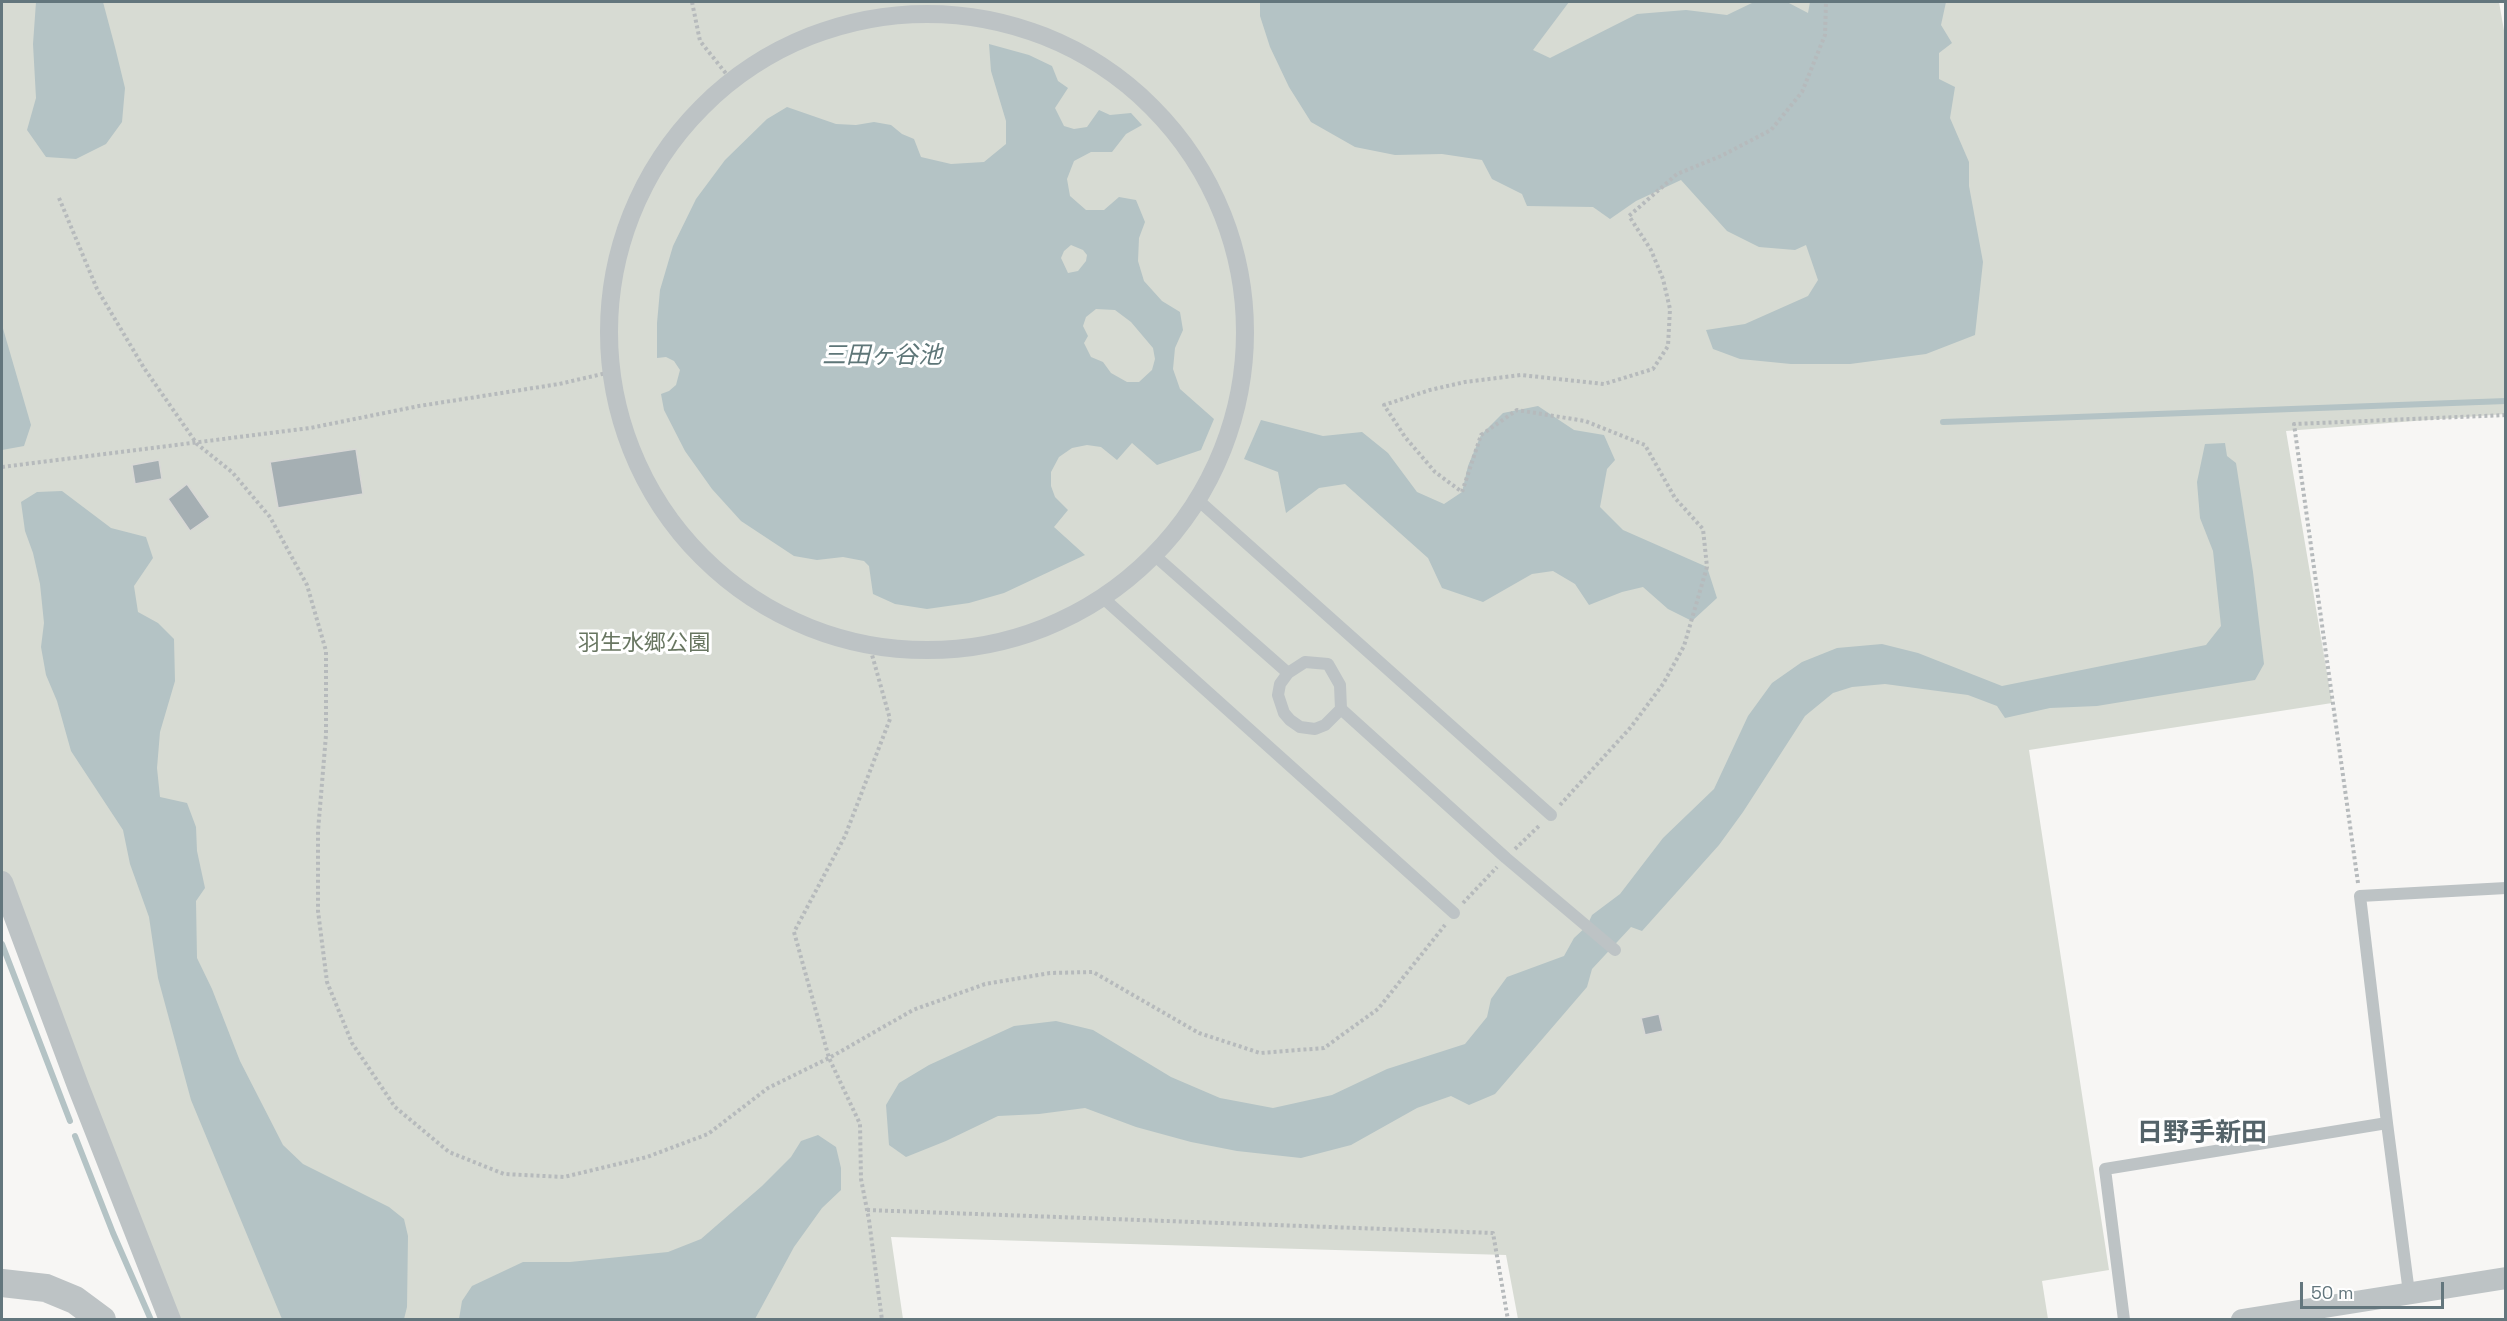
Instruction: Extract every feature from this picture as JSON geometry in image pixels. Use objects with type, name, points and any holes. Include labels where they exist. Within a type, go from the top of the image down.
[{"type":"street","points":[[915,14],[964,15],[1013,25],[1059,41],[1103,65],[1142,95],[1176,131],[1204,171],[1225,216],[1239,263],[1244,292],[1245,361],[1237,409],[1221,456],[1198,500],[1154,555],[1102,597],[1059,621],[1014,638],[966,647],[917,649],[868,644],[825,633],[784,616],[746,594],[711,566],[681,534],[655,497],[634,458],[620,416],[611,372],[609,331],[611,290],[620,250],[633,211],[651,174],[674,139],[701,108],[732,81],[774,54],[819,33],[866,20],[915,14]]},
{"type":"street","points":[[2,882],[78,1086],[170,1320]]},
{"type":"street","points":[[2242,1320],[2505,1278]]},
{"type":"street","points":[[2,1283],[46,1288],[75,1300],[102,1320]]},
{"type":"lane","points":[[1198,500],[1551,815]]},
{"type":"lane","points":[[1154,555],[1288,672]]},
{"type":"lane","points":[[1102,597],[1454,913]]},
{"type":"lane","points":[[1341,709],[1325,725],[1315,729],[1300,726],[1284,713],[1278,695],[1280,684],[1288,672],[1305,662],[1328,664],[1340,685],[1341,709],[1506,858],[1615,950]]},
{"type":"lane","points":[[2409,1293],[2360,896],[2505,888]]},
{"type":"lane","points":[[2124,1320],[2105,1169],[2387,1123]]},
{"type":"path","points":[[692,2],[700,41],[732,81]]},
{"type":"path","points":[[59,198],[97,289],[144,368],[197,444],[232,472],[270,517],[307,585],[326,651],[326,735],[318,831],[318,911],[327,982],[352,1043],[394,1107],[450,1152],[504,1174],[564,1177],[647,1157],[708,1134],[768,1088],[829,1058],[913,1010],[985,984],[1050,973],[1093,972],[1199,1033],[1260,1053],[1324,1048],[1378,1009],[1454,913],[1551,815],[1630,727],[1663,684],[1684,646],[1707,567],[1703,529],[1675,498],[1645,446],[1585,421],[1517,410],[1481,435],[1462,492],[1435,472],[1405,437],[1384,405],[1430,390],[1465,382],[1521,375],[1604,384],[1653,369],[1668,346],[1670,309],[1663,279],[1651,250],[1629,216],[1677,174],[1721,156],[1771,130],[1802,92],[1825,35],[1826,2]]},
{"type":"path","points":[[2,467],[310,428],[419,406],[559,384],[611,372]]},
{"type":"path","points":[[2360,896],[2295,424],[2505,415]]},
{"type":"path","points":[[868,644],[890,719],[845,836],[794,932],[829,1058],[860,1124],[861,1179],[882,1320]]},
{"type":"path","points":[[867,1210],[1493,1233],[1508,1320]]},
{"type":"green space","name":"羽生水郷公園","points":[[2,2],[2499,2],[2506,42],[2505,414],[2286,431],[2332,703],[2029,750],[2109,1270],[2042,1281],[2048,1319],[1518,1319],[1506,1255],[891,1237],[903,1319],[170,1319],[2,891]]},
{"type":"water","points":[[36,2],[103,2],[115,47],[125,88],[122,122],[106,144],[76,159],[46,157],[27,130],[36,98],[33,44]]},
{"type":"water","points":[[1260,2],[1569,2],[1533,50],[1550,58],[1637,14],[1686,10],[1727,15],[1754,2],[1787,2],[1808,13],[1810,2],[1946,2],[1941,25],[1952,43],[1939,53],[1939,79],[1955,87],[1950,118],[1969,162],[1969,186],[1983,262],[1975,335],[1926,354],[1850,364],[1791,364],[1740,359],[1713,349],[1706,330],[1745,324],[1808,296],[1818,280],[1806,245],[1795,250],[1759,247],[1727,231],[1681,180],[1636,201],[1610,219],[1593,207],[1527,206],[1522,194],[1492,179],[1482,160],[1442,154],[1395,155],[1355,147],[1311,122],[1289,87],[1270,47],[1260,16]]},
{"type":"water","name":"三田ヶ谷池","points":[[989,44],[1029,55],[1052,66],[1058,81],[1068,88],[1055,108],[1064,126],[1074,129],[1087,127],[1099,110],[1110,115],[1131,113],[1142,125],[1126,134],[1112,152],[1091,152],[1074,161],[1067,179],[1070,196],[1086,210],[1104,210],[1119,197],[1136,200],[1145,222],[1139,238],[1138,261],[1144,281],[1162,301],[1180,312],[1183,330],[1175,348],[1173,369],[1180,389],[1214,419],[1201,450],[1157,465],[1132,443],[1117,460],[1101,447],[1087,445],[1072,448],[1059,457],[1051,472],[1051,486],[1055,497],[1068,510],[1054,527],[1085,555],[1004,593],[969,603],[927,609],[895,604],[873,594],[869,566],[864,561],[843,557],[817,560],[794,556],[741,521],[712,489],[685,451],[664,410],[661,394],[676,385],[680,370],[674,361],[666,357],[657,358],[660,290],[673,246],[696,199],[725,160],[767,119],[787,107],[836,124],[856,125],[874,122],[891,125],[902,134],[914,139],[921,157],[951,164],[984,162],[1006,144],[1006,121],[991,71]],"holes":[[[1071,245],[1083,250],[1087,255],[1086,261],[1078,271],[1068,273],[1061,258],[1064,251]],[[1096,309],[1115,310],[1131,322],[1153,348],[1155,359],[1152,370],[1139,382],[1127,382],[1111,373],[1103,362],[1091,357],[1084,343],[1088,336],[1083,326],[1086,317]]]},
{"type":"water","points":[[2,325],[31,425],[24,446],[2,450]]},
{"type":"water","points":[[1538,406],[1574,430],[1604,435],[1615,460],[1607,469],[1600,507],[1623,530],[1707,567],[1717,598],[1692,621],[1668,609],[1643,587],[1622,592],[1589,605],[1575,584],[1553,571],[1532,574],[1483,602],[1442,588],[1428,558],[1345,484],[1319,488],[1286,513],[1278,472],[1244,459],[1261,420],[1323,436],[1362,432],[1388,453],[1417,492],[1444,504],[1462,492],[1468,466],[1481,435],[1503,413]]},
{"type":"water","points":[[2225,443],[2227,456],[2236,463],[2253,572],[2264,664],[2255,680],[2097,706],[2050,708],[2005,718],[1997,706],[1968,695],[1885,684],[1852,687],[1833,693],[1805,716],[1719,845],[1642,931],[1631,927],[1592,969],[1587,987],[1495,1094],[1469,1105],[1451,1096],[1417,1108],[1351,1145],[1301,1158],[1237,1151],[1191,1142],[1136,1127],[1085,1108],[998,1116],[906,1157],[889,1145],[886,1105],[899,1083],[929,1065],[1014,1026],[1056,1021],[1093,1030],[1171,1077],[1220,1098],[1273,1108],[1332,1095],[1387,1069],[1465,1044],[1487,1017],[1491,999],[1507,977],[1564,956],[1574,938],[1587,926],[1592,915],[1620,894],[1663,838],[1714,789],[1748,716],[1772,683],[1802,662],[1837,648],[1882,644],[1918,653],[2002,686],[2206,645],[2221,626],[2213,551],[2200,518],[2197,482],[2205,444]]},
{"type":"water","points":[[62,491],[111,528],[146,537],[153,558],[134,586],[138,612],[158,623],[174,639],[175,681],[160,732],[157,768],[160,797],[187,803],[196,827],[197,851],[205,888],[196,901],[197,958],[212,989],[240,1061],[283,1145],[303,1164],[389,1207],[404,1219],[408,1236],[407,1307],[404,1319],[282,1319],[191,1100],[158,978],[149,917],[130,864],[123,830],[71,751],[57,701],[46,675],[41,647],[44,623],[40,584],[25,531],[21,502],[37,492]]},
{"type":"water","points":[[818,1135],[836,1147],[841,1168],[841,1190],[822,1208],[794,1247],[755,1319],[459,1319],[462,1301],[472,1286],[523,1262],[570,1262],[668,1252],[701,1239],[762,1186],[791,1157],[801,1141]]},
{"type":"building","points":[[356,449],[363,494],[278,508],[270,462]]},
{"type":"building","points":[[159,460],[162,479],[135,484],[132,465]]},
{"type":"building","points":[[187,484],[210,517],[190,531],[168,499]]},
{"type":"building","points":[[1659,1014],[1663,1031],[1645,1035],[1641,1018]]},
{"type":"waterway","points":[[1943,422],[2506,401]]},
{"type":"waterway","points":[[2,944],[70,1121]]},
{"type":"waterway","points":[[75,1136],[113,1233],[151,1320]]},
{"type":"district","name":"日野手新田","points":[[2202,1134]]}]
